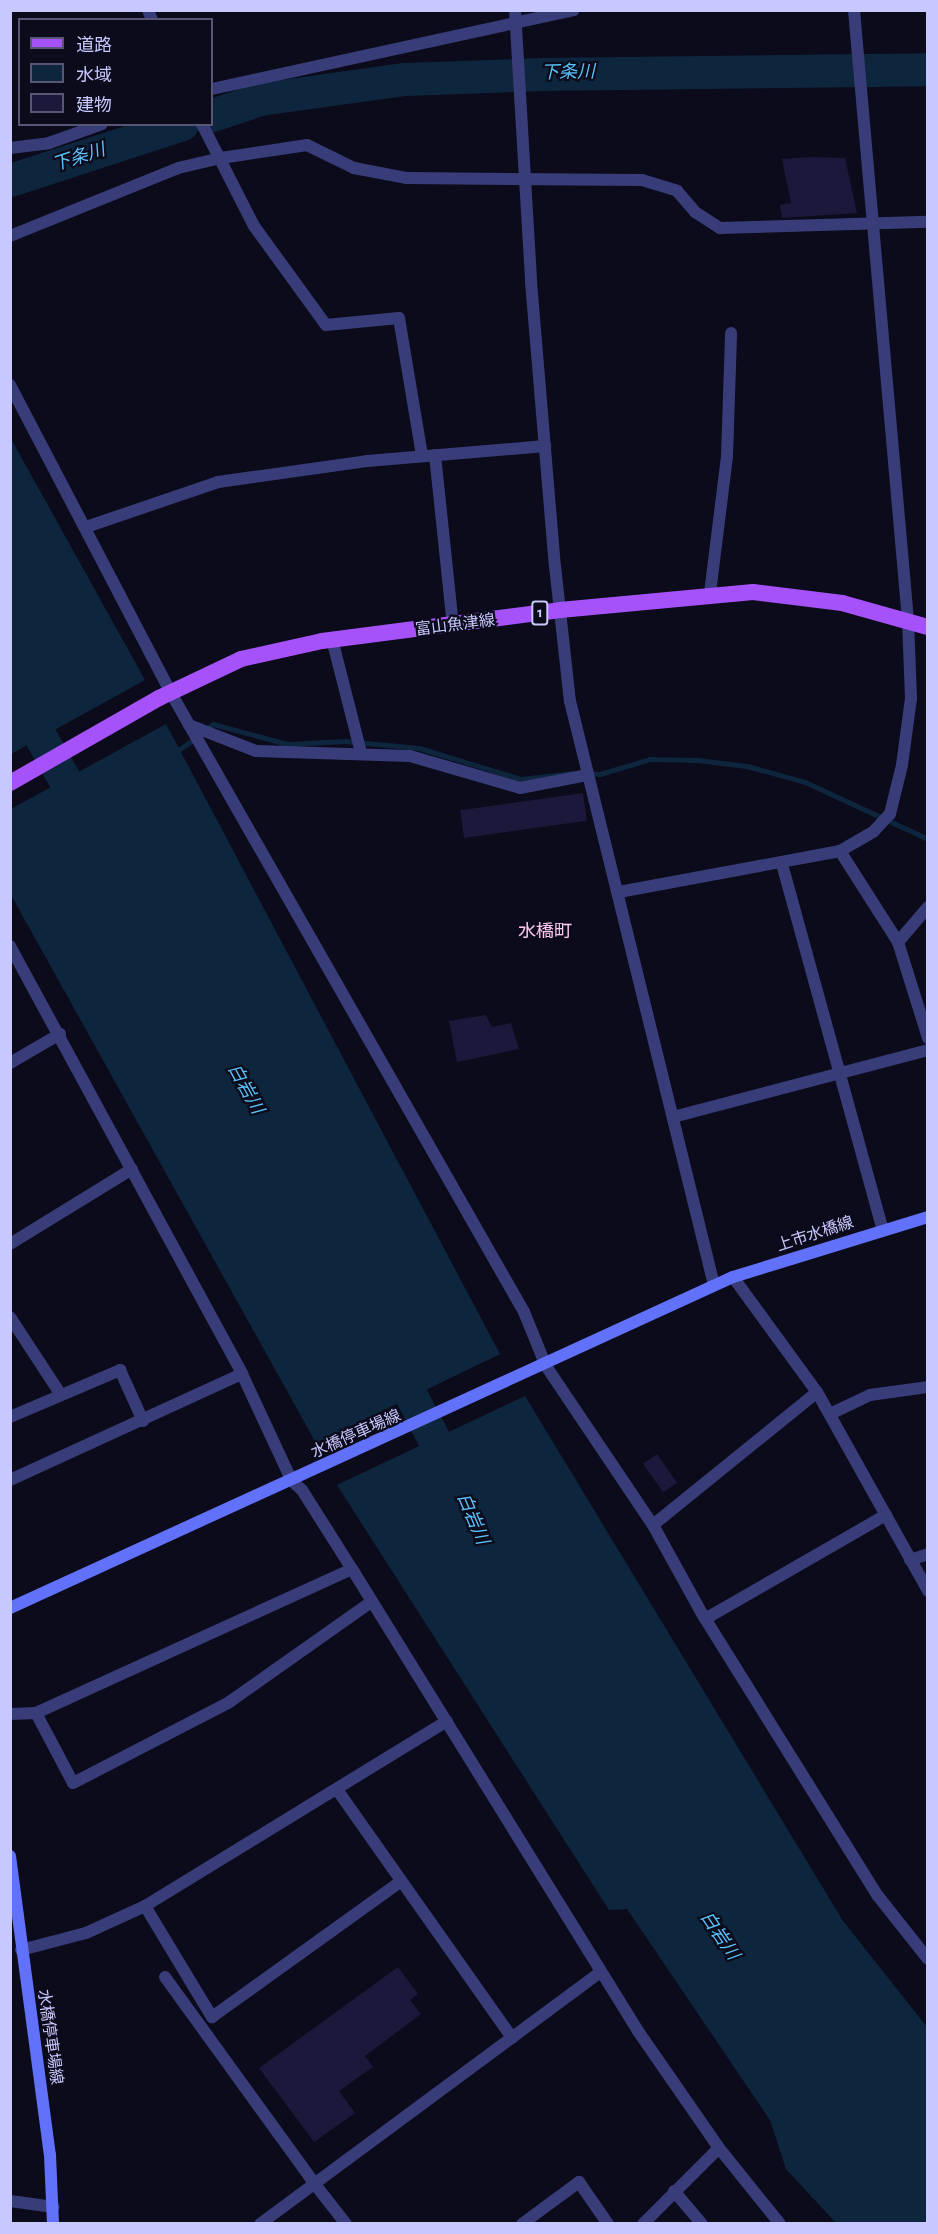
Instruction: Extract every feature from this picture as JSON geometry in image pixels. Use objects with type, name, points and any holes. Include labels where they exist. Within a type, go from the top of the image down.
[{"type":"main road","name":"富山魚津線","points":[[10,783],[165,696],[258,653],[332,639],[710,593],[805,596],[908,620],[927,627]]},
{"type":"main road","name":"上市水橋線","points":[[714,1285],[733,1277],[927,1217]]},
{"type":"main road","name":"水橋停車場線","points":[[10,1608],[546,1366],[714,1285]]},
{"type":"main road","name":"水橋停車場線","points":[[10,1856],[54,2207],[53,2223]]},
{"type":"street","points":[[515,10],[523,94],[524,181],[545,446],[570,701],[587,775],[619,892],[714,1285]]},
{"type":"street","points":[[213,89],[518,24],[573,10]]},
{"type":"street","points":[[619,892],[782,864],[840,851],[874,831],[890,814],[902,765],[911,698],[908,620],[870,223],[854,10]]},
{"type":"street","points":[[10,148],[49,143],[96,126]]},
{"type":"street","points":[[203,126],[254,226],[326,325],[399,318],[422,456]]},
{"type":"street","points":[[10,236],[178,168],[221,158],[307,145],[354,168],[407,178],[524,181],[642,180],[677,191],[695,212],[720,228],[927,222]]},
{"type":"street","points":[[710,593],[727,456],[731,333]]},
{"type":"street","points":[[10,385],[86,527],[165,696],[189,725],[524,1312],[546,1366],[653,1525],[705,1619],[878,1896],[927,1959]]},
{"type":"street","points":[[86,527],[218,482],[422,456],[545,446]]},
{"type":"street","points":[[435,455],[453,625]]},
{"type":"street","points":[[332,639],[361,753]]},
{"type":"street","points":[[189,725],[256,751],[410,756],[520,788],[587,775]]},
{"type":"street","points":[[840,851],[898,942],[923,1004],[927,1038]]},
{"type":"street","points":[[782,864],[883,1230]]},
{"type":"street","points":[[898,942],[927,907]]},
{"type":"street","points":[[10,946],[60,1034],[242,1374],[292,1481],[302,1490],[352,1569],[370,1603],[447,1721],[602,1972],[719,2148],[780,2223]]},
{"type":"street","points":[[10,1063],[60,1034]]},
{"type":"street","points":[[673,1117],[840,1076],[927,1050]]},
{"type":"street","points":[[10,1244],[132,1169]]},
{"type":"street","points":[[733,1277],[817,1392],[927,1591]]},
{"type":"street","points":[[10,1317],[61,1395]]},
{"type":"street","points":[[10,1417],[120,1370],[142,1421]]},
{"type":"street","points":[[10,1480],[242,1374]]},
{"type":"street","points":[[830,1414],[870,1395],[927,1387]]},
{"type":"street","points":[[653,1525],[817,1392]]},
{"type":"street","points":[[705,1619],[886,1515]]},
{"type":"street","points":[[910,1560],[927,1554]]},
{"type":"street","points":[[10,1714],[36,1713],[352,1569]]},
{"type":"street","points":[[36,1713],[74,1783],[228,1703],[370,1603]]},
{"type":"street","points":[[21,1950],[86,1933],[146,1906],[338,1791],[447,1721]]},
{"type":"street","points":[[338,1791],[512,2038]]},
{"type":"street","points":[[199,2028],[401,1881]]},
{"type":"street","points":[[146,1906],[212,2017]]},
{"type":"street","points":[[260,2223],[602,1972]]},
{"type":"street","points":[[165,1977],[199,2028],[346,2223]]},
{"type":"street","points":[[642,2223],[719,2148]]},
{"type":"street","points":[[522,2223],[579,2182],[608,2223]]},
{"type":"street","points":[[674,2191],[702,2223]]},
{"type":"street","points":[[10,2200],[54,2207]]},
{"type":"water","points":[[10,437],[145,680],[11,754],[10,754]]},
{"type":"water","points":[[166,724],[500,1354],[316,1443],[11,895],[11,809]]},
{"type":"water","points":[[525,1396],[843,1921],[927,2027],[927,2223],[836,2223],[786,2169],[770,2120],[627,1909],[609,1910],[337,1485]]},
{"type":"building","points":[[845,158],[857,213],[782,218],[780,205],[791,203],[782,159]]},
{"type":"building","points":[[583,793],[587,821],[464,838],[460,810]]},
{"type":"building","points":[[486,1015],[492,1027],[511,1023],[519,1049],[457,1062],[449,1021]]},
{"type":"building","points":[[657,1454],[677,1483],[663,1492],[643,1464]]},
{"type":"building","points":[[398,1967],[418,1994],[410,2000],[421,2014],[365,2056],[373,2067],[339,2091],[355,2113],[314,2142],[259,2068]]},
{"type":"waterway","name":"下条川","points":[[213,115],[260,99],[405,79],[543,74],[928,69]]},
{"type":"waterway","name":"下条川","points":[[10,180],[176,126]]},
{"type":"waterway","points":[[10,683],[87,819]]},
{"type":"waterway","points":[[204,731],[213,724],[287,744],[345,741],[419,748],[521,779],[574,773]]},
{"type":"waterway","points":[[175,752],[197,737]]},
{"type":"waterway","points":[[589,773],[600,774],[650,759],[698,760],[747,766],[805,782],[928,839]]},
{"type":"waterway","name":"白岩川","points":[[391,1358],[455,1479]]},
{"type":"district","name":"水橋町","points":[[545,932]]}]
